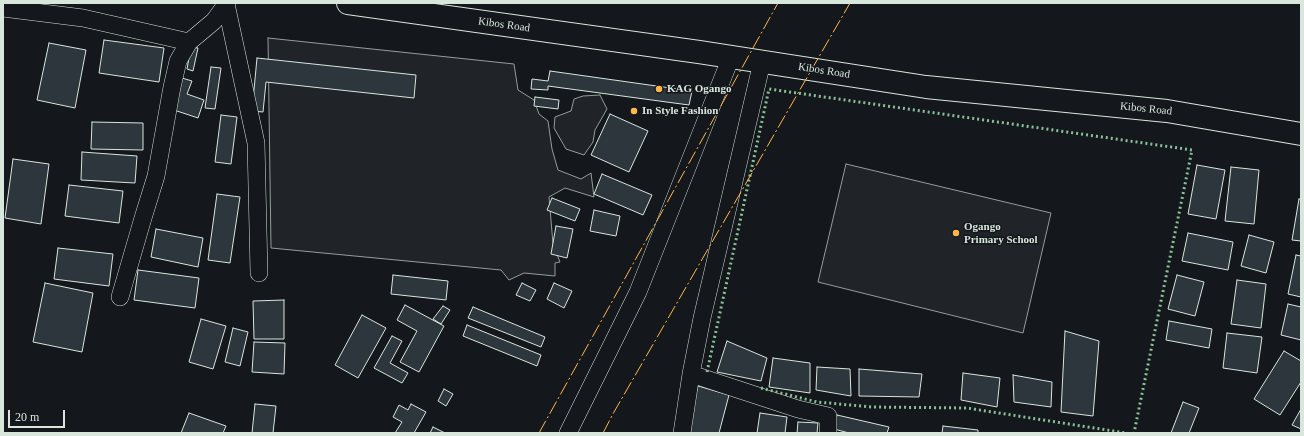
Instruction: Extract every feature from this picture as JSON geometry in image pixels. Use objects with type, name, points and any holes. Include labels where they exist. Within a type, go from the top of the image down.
[{"type":"main road","name":"Kibos Road","points":[[348,3],[731,57],[926,87],[1167,111],[1301,134]]},
{"type":"street","points":[[120,297],[142,218],[156,176],[178,61],[189,42],[214,20],[227,4]]},
{"type":"street","points":[[227,4],[256,143],[259,273]]},
{"type":"street","points":[[3,8],[83,18],[189,42]]},
{"type":"street","points":[[568,433],[638,292],[731,57]]},
{"type":"street","points":[[682,433],[691,374],[702,318],[762,62]]},
{"type":"street","points":[[691,374],[798,410],[828,416],[828,433]]},
{"type":"shaded area","points":[[268,38],[514,64],[518,90],[534,100],[539,114],[548,121],[552,149],[558,170],[581,179],[591,173],[594,197],[565,188],[549,197],[553,244],[560,262],[555,263],[555,276],[524,273],[509,280],[501,270],[271,248]]},
{"type":"shaded area","points":[[600,95],[607,109],[595,130],[593,142],[584,155],[566,149],[554,128],[555,117],[571,111],[574,99],[583,96]]},
{"type":"shaded area","points":[[846,164],[1051,213],[1023,333],[818,282]]},
{"type":"building","points":[[104,40],[164,48],[159,82],[99,73]]},
{"type":"building","points":[[49,43],[86,50],[75,108],[37,100]]},
{"type":"building","points":[[191,47],[198,48],[193,71],[187,69]]},
{"type":"building","points":[[257,58],[416,75],[414,98],[266,82],[263,112],[252,111]]},
{"type":"building","points":[[211,67],[221,68],[215,109],[205,108]]},
{"type":"building","points":[[550,71],[692,91],[689,105],[548,86],[548,90],[531,89],[532,79],[548,81]]},
{"type":"building","points":[[182,78],[192,81],[187,94],[204,100],[198,118],[171,109]]},
{"type":"building","points":[[535,97],[559,100],[558,109],[534,106]]},
{"type":"building","points":[[610,114],[648,131],[629,172],[591,155]]},
{"type":"building","points":[[221,115],[237,117],[231,164],[215,162]]},
{"type":"building","points":[[92,122],[143,123],[143,150],[91,149]]},
{"type":"building","points":[[82,152],[137,156],[135,183],[81,180]]},
{"type":"building","points":[[13,159],[49,164],[41,224],[5,218]]},
{"type":"building","points":[[1197,165],[1225,170],[1216,219],[1188,214]]},
{"type":"building","points":[[1231,167],[1259,170],[1254,224],[1225,221]]},
{"type":"building","points":[[602,174],[652,195],[643,215],[594,194]]},
{"type":"building","points":[[69,185],[123,191],[119,223],[65,216]]},
{"type":"building","points":[[217,194],[240,197],[230,263],[208,260]]},
{"type":"building","points":[[552,198],[580,209],[575,221],[547,210]]},
{"type":"building","points":[[1299,199],[1301,199],[1301,241],[1292,240]]},
{"type":"building","points":[[594,210],[620,216],[616,236],[590,231]]},
{"type":"building","points":[[556,226],[573,229],[567,258],[551,254]]},
{"type":"building","points":[[156,229],[203,238],[198,267],[151,257]]},
{"type":"building","points":[[1188,233],[1233,242],[1228,270],[1182,261]]},
{"type":"building","points":[[1249,235],[1274,242],[1266,273],[1241,266]]},
{"type":"building","points":[[58,248],[113,254],[109,286],[54,279]]},
{"type":"building","points":[[1296,255],[1301,256],[1301,297],[1288,294]]},
{"type":"building","points":[[138,270],[199,278],[195,308],[134,300]]},
{"type":"building","points":[[393,275],[448,281],[446,300],[391,294]]},
{"type":"building","points":[[1177,275],[1204,282],[1195,316],[1168,309]]},
{"type":"building","points":[[1237,280],[1266,284],[1261,328],[1231,324]]},
{"type":"building","points":[[45,283],[93,293],[82,352],[33,342]]},
{"type":"building","points":[[522,283],[536,290],[530,301],[516,295]]},
{"type":"building","points":[[554,283],[572,291],[564,308],[547,299]]},
{"type":"building","points":[[284,300],[284,339],[254,339],[253,301]]},
{"type":"building","points":[[1288,304],[1301,307],[1301,340],[1281,335]]},
{"type":"building","points":[[405,305],[444,326],[419,372],[400,362],[417,331],[397,320]]},
{"type":"building","points":[[443,306],[450,310],[441,324],[433,319]]},
{"type":"building","points":[[473,307],[545,337],[541,347],[468,318]]},
{"type":"building","points":[[362,315],[386,328],[358,378],[335,365]]},
{"type":"building","points":[[201,319],[226,326],[213,369],[189,362]]},
{"type":"building","points":[[1169,321],[1212,329],[1209,348],[1166,340]]},
{"type":"building","points":[[467,325],[541,355],[537,366],[463,336]]},
{"type":"building","points":[[233,328],[248,332],[240,366],[225,362]]},
{"type":"building","points":[[1065,331],[1099,341],[1093,416],[1061,412]]},
{"type":"building","points":[[1227,333],[1262,337],[1257,373],[1223,368]]},
{"type":"building","points":[[392,336],[402,341],[390,363],[408,373],[402,383],[374,368]]},
{"type":"building","points":[[727,341],[767,358],[761,381],[717,372]]},
{"type":"building","points":[[254,342],[285,343],[284,374],[252,372]]},
{"type":"building","points":[[1284,351],[1301,361],[1301,382],[1280,415],[1254,399]]},
{"type":"building","points":[[773,358],[810,363],[810,393],[769,387]]},
{"type":"building","points":[[817,367],[850,369],[851,396],[816,390]]},
{"type":"building","points":[[859,369],[922,374],[919,397],[859,396]]},
{"type":"building","points":[[963,373],[1000,378],[997,407],[961,400]]},
{"type":"building","points":[[1013,375],[1052,382],[1051,407],[1014,402]]},
{"type":"building","points":[[698,386],[729,395],[719,433],[685,433]]},
{"type":"building","points":[[444,389],[453,394],[446,406],[438,401]]},
{"type":"building","points":[[1183,402],[1199,408],[1189,433],[1171,433]]},
{"type":"building","points":[[255,404],[276,406],[273,433],[252,433]]},
{"type":"building","points":[[411,404],[426,412],[414,433],[395,433],[402,422],[393,417],[399,405],[408,410]]},
{"type":"building","points":[[1301,409],[1301,429],[1292,425]]},
{"type":"building","points":[[189,413],[226,426],[223,433],[181,433]]},
{"type":"building","points":[[760,413],[787,417],[785,433],[757,433]]},
{"type":"building","points":[[837,415],[889,427],[887,433],[849,433],[834,429]]},
{"type":"building","points":[[798,422],[818,423],[817,433],[797,433]]},
{"type":"building","points":[[943,426],[978,430],[978,433],[942,433]]},
{"type":"building","points":[[433,427],[445,433],[430,433]]},
{"type":"hedge","points":[[707,372],[769,89],[1192,150],[1134,433]]},
{"type":"hedge","points":[[761,388],[817,402],[872,407],[967,408],[1126,433]]},
{"type":"power","points":[[539,433],[778,3]]},
{"type":"power","points":[[603,433],[850,3]]},
{"type":"place","name":"KAG Ogango","points":[[659,89]]},
{"type":"place","name":"In Style Fashion","points":[[634,111]]},
{"type":"place","name":"Ogango Primary School","points":[[956,233]]}]
